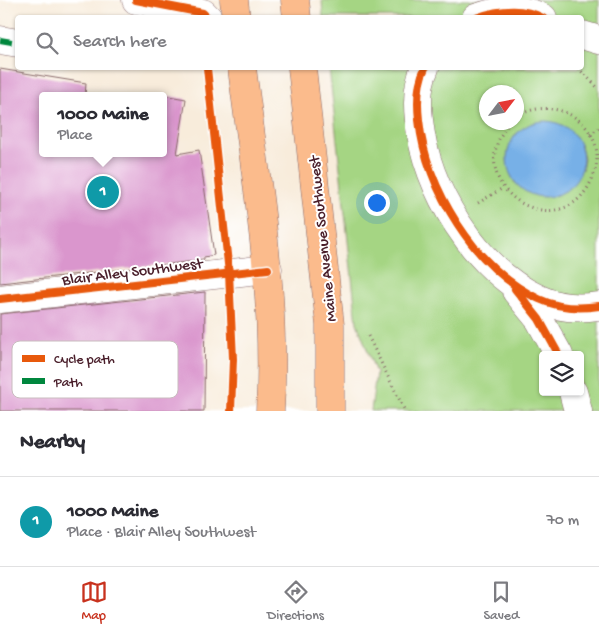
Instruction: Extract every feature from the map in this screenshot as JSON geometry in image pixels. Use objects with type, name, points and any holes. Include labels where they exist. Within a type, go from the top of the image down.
[{"type":"main road","points":[[234,0],[236,15]]},
{"type":"main road","points":[[295,0],[297,15]]},
{"type":"main road","points":[[242,70],[268,269],[272,381],[270,411]]},
{"type":"main road","name":"Maine Avenue Southwest","points":[[302,70],[330,325],[330,411]]},
{"type":"street","points":[[136,0],[203,13],[205,15]]},
{"type":"street","points":[[484,15],[491,12],[520,11],[533,15]]},
{"type":"street","points":[[584,36],[599,40]]},
{"type":"street","points":[[0,40],[15,42]]},
{"type":"street","points":[[424,70],[419,89],[417,107],[424,149],[441,195],[453,217],[482,255],[522,290],[540,300],[570,308],[599,306]]},
{"type":"street","name":"Blair Alley Southwest","points":[[0,299],[268,269]]},
{"type":"street","points":[[502,274],[539,318],[557,351]]},
{"type":"street","points":[[574,396],[578,411]]},
{"type":"path","points":[[580,70],[599,89]]},
{"type":"path","points":[[504,130],[496,146],[494,161],[497,176],[503,188],[515,200],[529,208],[544,210],[560,209],[574,202],[586,192],[594,178],[597,163],[596,147],[590,134],[580,121],[568,113],[553,108],[538,108],[524,112]]},
{"type":"path","points":[[590,134],[599,128]]},
{"type":"path","points":[[476,205],[503,188]]},
{"type":"path","points":[[368,336],[405,411]]},
{"type":"green space","points":[[322,0],[599,0],[599,411],[371,411],[376,373],[357,323],[329,70],[584,70],[584,15],[323,15]],"holes":[[[517,133],[581,146],[584,158],[582,170],[515,183],[511,176],[507,158],[510,146]]]},
{"type":"water","points":[[545,121],[560,124],[572,132],[580,144],[582,166],[577,180],[566,191],[545,197],[530,194],[518,186],[510,174],[507,159],[510,144],[518,132],[524,130],[524,127],[530,124]]},
{"type":"building","points":[[0,69],[86,83],[85,92],[39,92],[39,157],[167,157],[167,96],[186,99],[177,154],[199,150],[214,255],[204,257],[204,260],[0,283]]},
{"type":"building","points":[[205,292],[204,411],[0,411],[0,314]]},
{"type":"marked path","points":[[0,40],[15,42]]},
{"type":"cycle path","points":[[136,0],[203,13],[205,15]]},
{"type":"cycle path","points":[[486,15],[510,11],[527,12],[535,15]]},
{"type":"cycle path","points":[[207,70],[229,273],[233,359],[231,411]]},
{"type":"cycle path","points":[[424,70],[420,80],[418,100],[419,120],[424,146],[432,173],[443,199],[475,247],[494,268],[516,286],[539,299],[569,307],[599,306]]},
{"type":"cycle path","points":[[0,299],[268,269]]},
{"type":"cycle path","points":[[515,289],[539,319],[557,351]]},
{"type":"place","name":"1000 Maine","points":[[103,192]]}]
